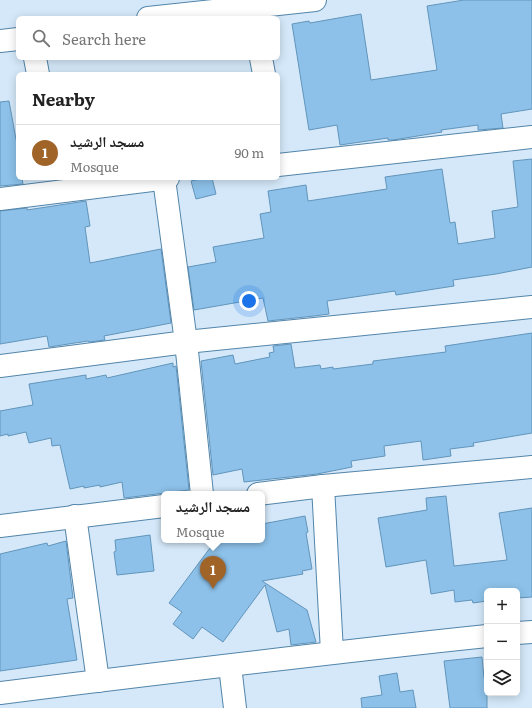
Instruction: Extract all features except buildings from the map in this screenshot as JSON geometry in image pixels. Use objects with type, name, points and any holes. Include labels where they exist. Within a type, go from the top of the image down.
[{"type":"street","points":[[144,0],[147,16]]},
{"type":"street","points":[[183,16],[255,12],[315,0]]},
{"type":"street","points":[[0,41],[16,39]]},
{"type":"street","points":[[35,60],[38,72]]},
{"type":"street","points":[[261,60],[264,72]]},
{"type":"street","points":[[280,165],[532,137]]},
{"type":"street","points":[[0,199],[53,185],[132,180]]},
{"type":"street","points":[[164,180],[186,342],[202,491]]},
{"type":"street","points":[[0,366],[186,342],[532,306]]},
{"type":"street","points":[[265,493],[323,486],[532,467]]},
{"type":"street","points":[[323,486],[332,652]]},
{"type":"street","points":[[0,526],[161,506]]},
{"type":"street","points":[[75,516],[98,681]]},
{"type":"street","points":[[520,633],[532,632]]},
{"type":"street","points":[[0,693],[230,666],[332,652],[484,636]]},
{"type":"street","points":[[230,666],[235,708]]},
{"type":"place","name":"مسجد الرشيد","points":[[213,589]]}]
